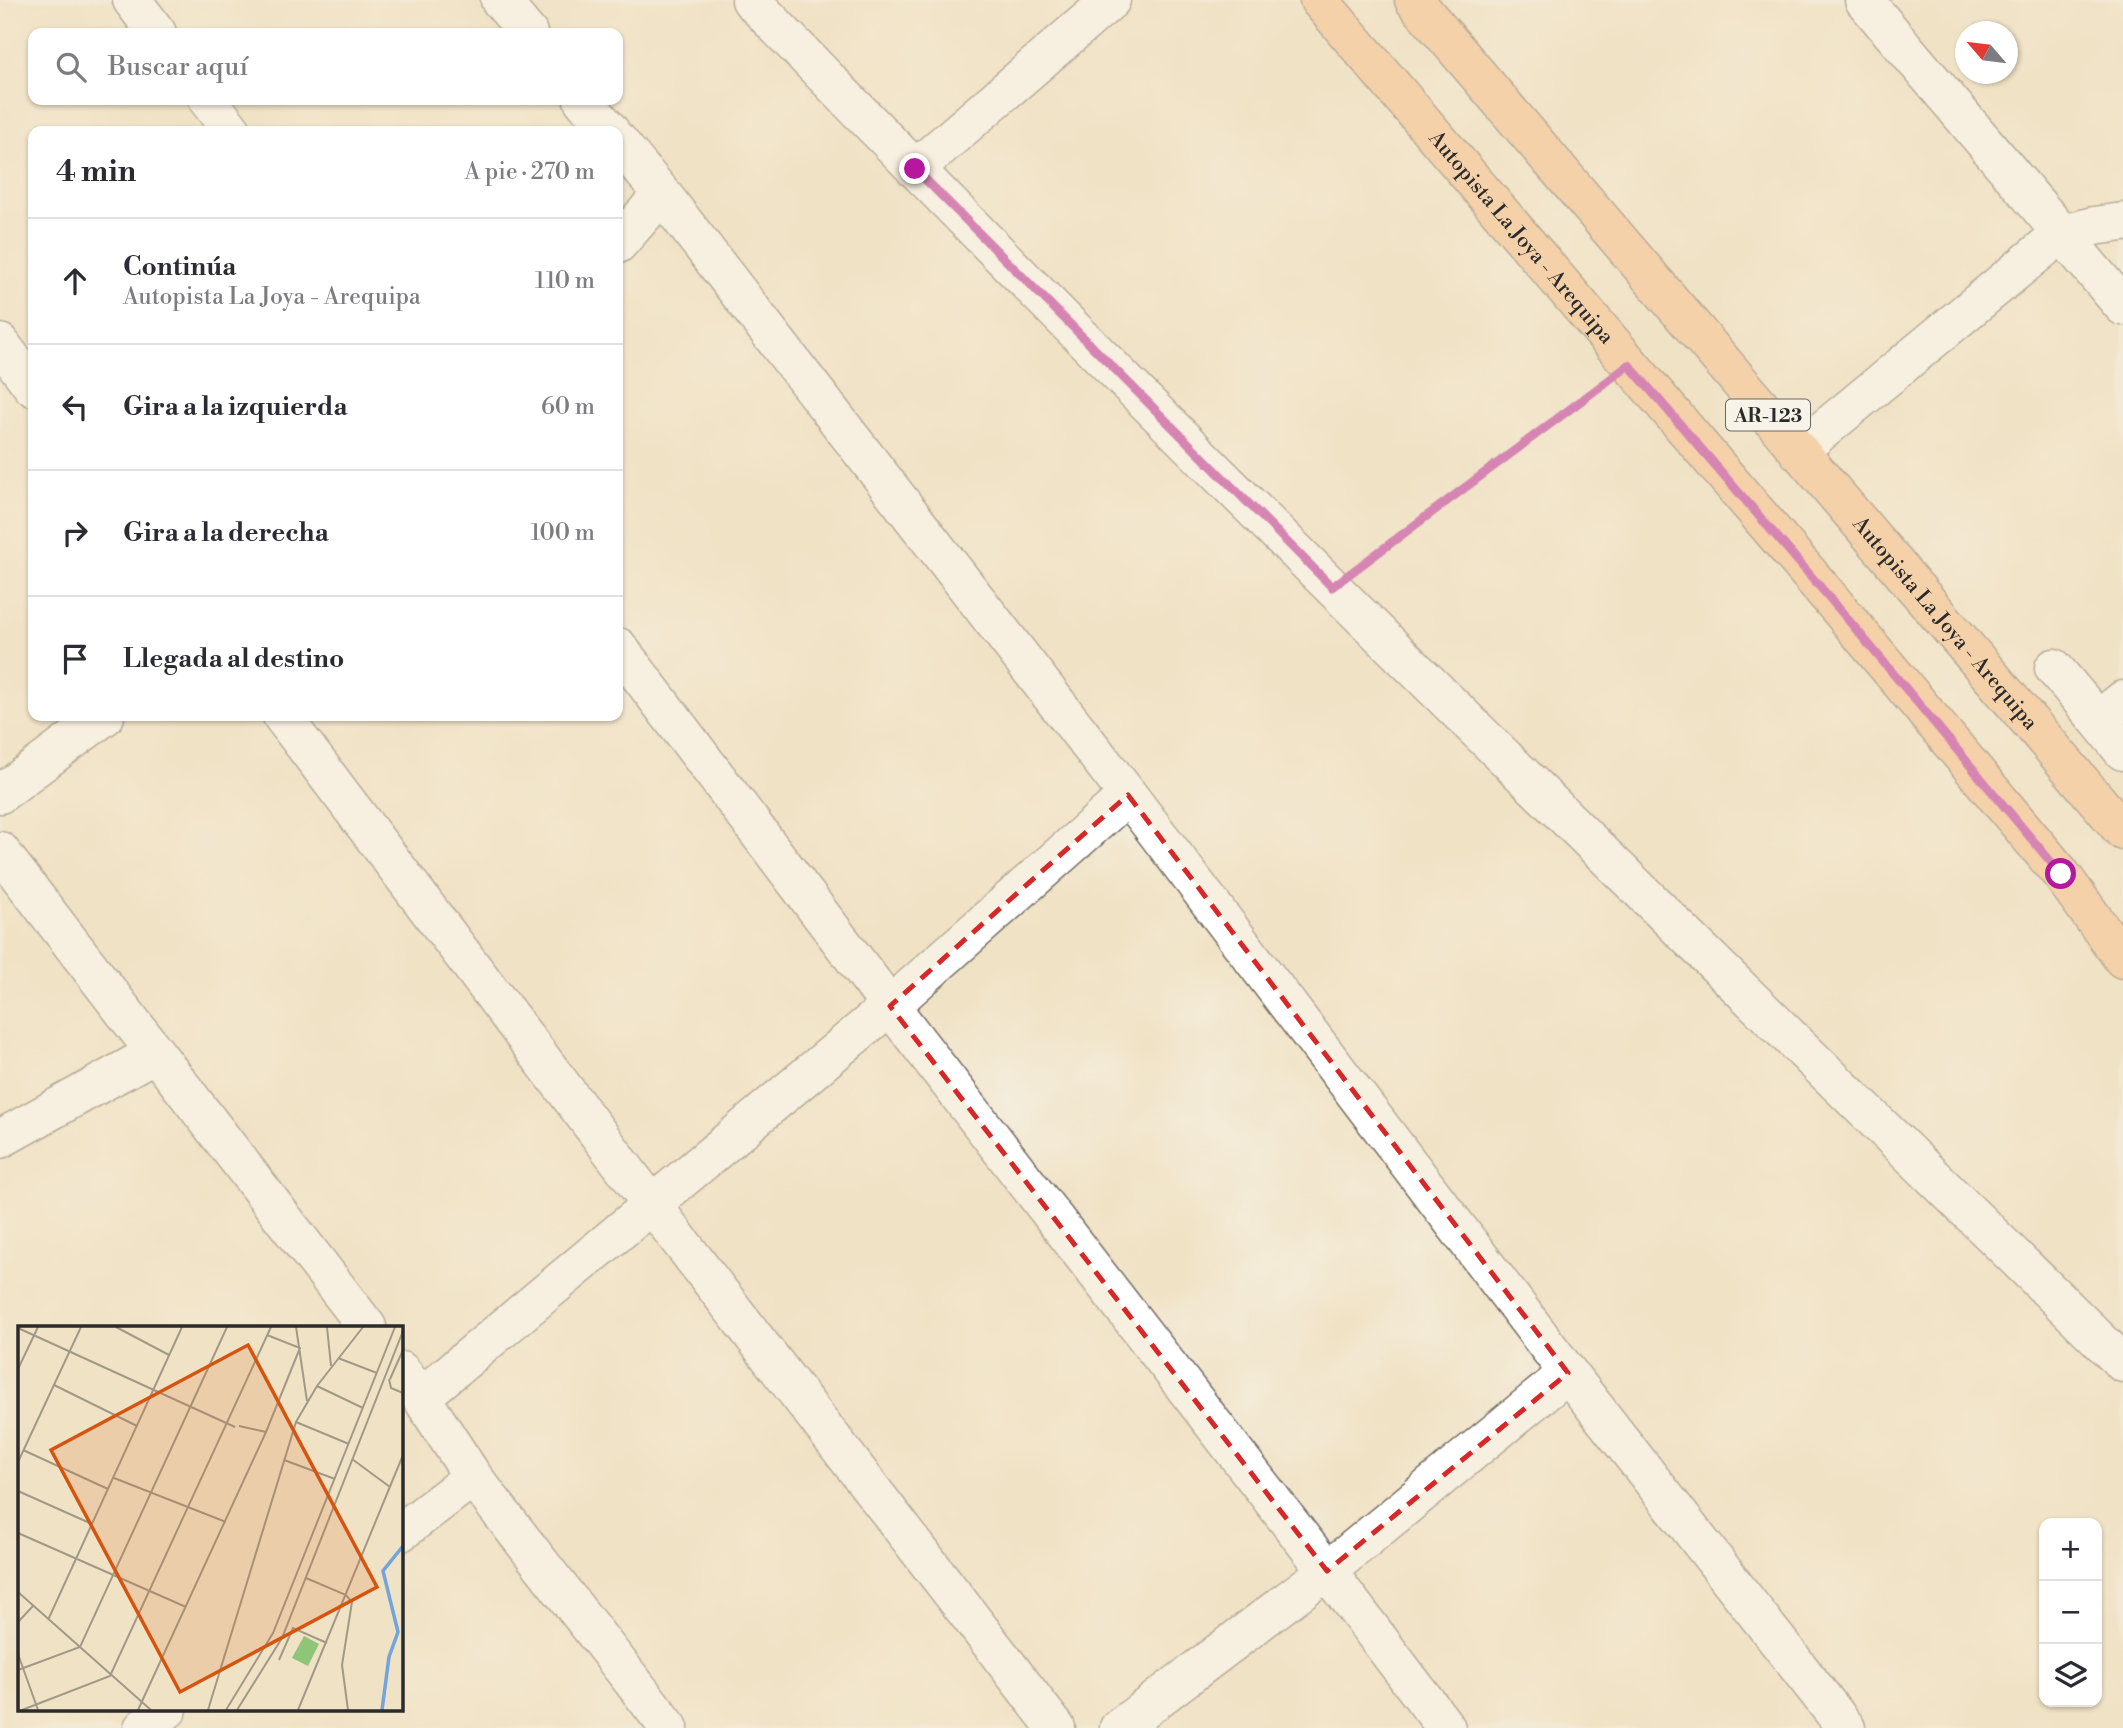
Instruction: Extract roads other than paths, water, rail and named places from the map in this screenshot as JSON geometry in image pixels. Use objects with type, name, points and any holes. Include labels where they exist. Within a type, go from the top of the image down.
[{"type":"main road","name":"Autopista La Joya - Arequipa","points":[[1319,0],[1840,610],[2061,874],[2123,959]]},
{"type":"main road","name":"Autopista La Joya - Arequipa","points":[[1414,0],[2123,831]]},
{"type":"street","points":[[132,0],[153,28]]},
{"type":"street","points":[[500,0],[524,28]]},
{"type":"street","points":[[751,0],[915,169],[1332,587],[2123,1363]]},
{"type":"street","points":[[915,169],[1111,0]]},
{"type":"street","points":[[1864,0],[2123,306]]},
{"type":"street","points":[[212,105],[228,126]]},
{"type":"street","points":[[587,105],[606,126]]},
{"type":"street","points":[[623,147],[1128,795],[1568,1373],[1846,1728]]},
{"type":"street","points":[[623,238],[662,194]]},
{"type":"street","points":[[1798,451],[2061,234],[2123,222]]},
{"type":"street","points":[[0,343],[28,380]]},
{"type":"street","points":[[623,654],[890,1006],[1446,1728]]},
{"type":"street","points":[[2054,668],[2111,710],[2123,751]]},
{"type":"street","points":[[0,794],[98,721]]},
{"type":"street","points":[[286,721],[653,1206],[1056,1728]]},
{"type":"street","points":[[656,1723],[473,1478],[411,1384],[653,1206],[890,1006],[1128,795]]},
{"type":"street","points":[[0,851],[366,1326]]},
{"type":"street","points":[[0,1139],[155,1053]]},
{"type":"street","points":[[1119,1728],[1327,1571],[1568,1373]]},
{"type":"street","points":[[402,1531],[473,1478]]},
{"type":"street","points":[[143,1728],[167,1710]]}]
